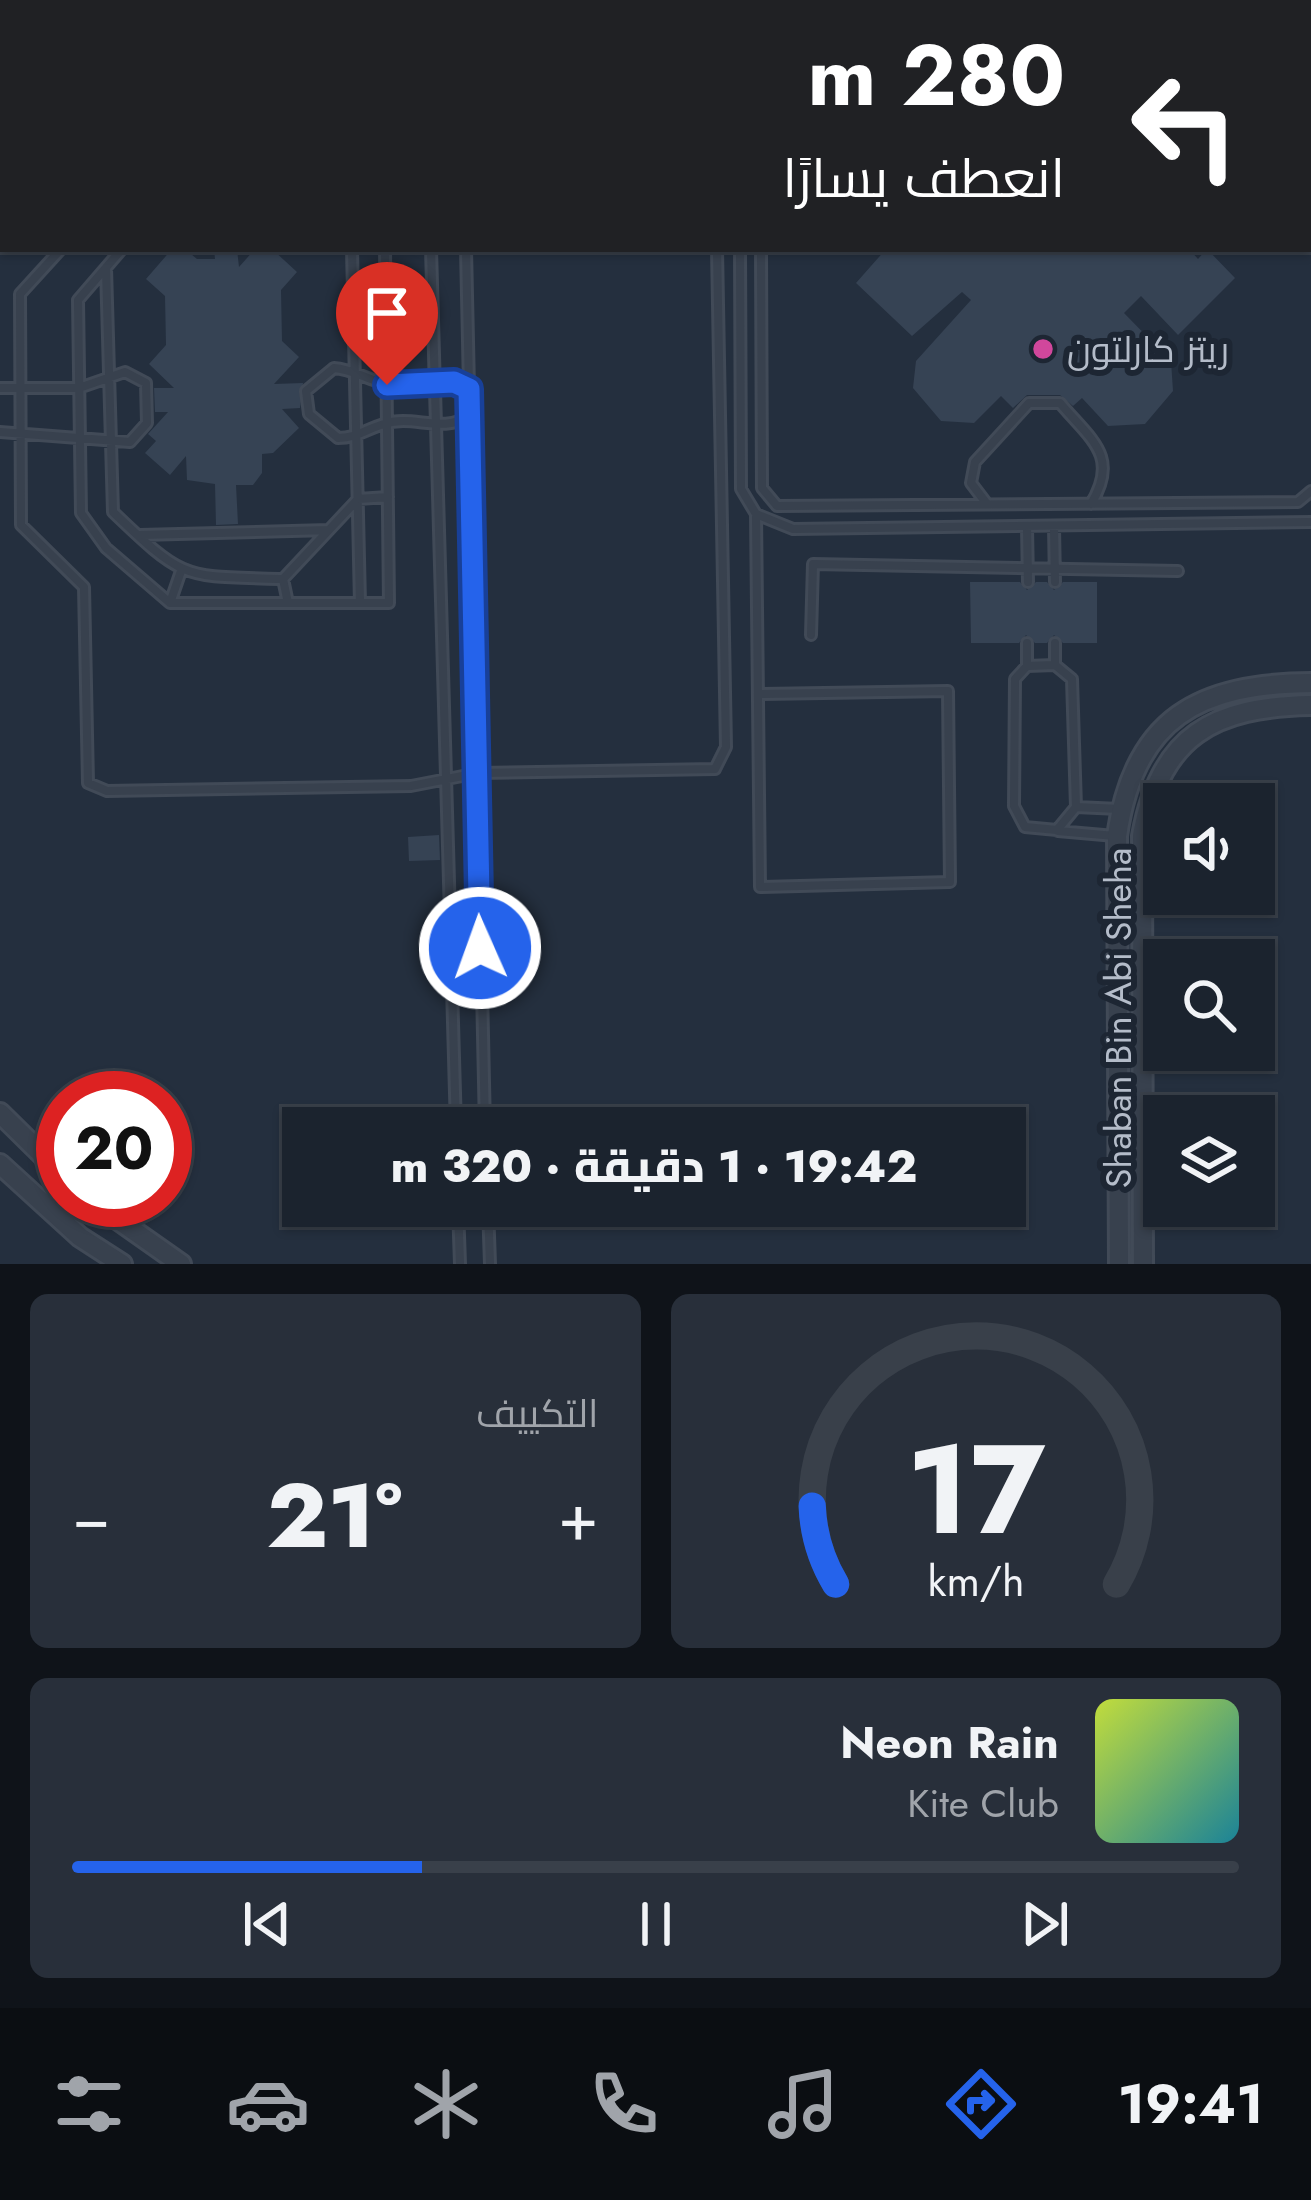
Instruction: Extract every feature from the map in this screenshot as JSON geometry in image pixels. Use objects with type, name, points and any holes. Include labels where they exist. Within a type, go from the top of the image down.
[{"type":"street","name":"Shaban Bin Abi Sheha","points":[[1119,1264],[1120,809],[1149,747],[1195,703],[1252,683],[1311,682]]},
{"type":"street","name":"Shaban Bin Abi Sheha","points":[[1143,1264],[1142,836],[1148,800],[1192,734],[1216,719],[1267,706],[1311,705]]},
{"type":"street","points":[[0,1113],[36,1148]]},
{"type":"street","points":[[0,1164],[80,1237],[122,1264]]},
{"type":"street","points":[[129,1227],[181,1264]]},
{"type":"lane","points":[[58,252],[20,294],[21,525],[84,587],[88,783],[107,791],[411,786],[478,773],[716,769],[726,747],[717,252]]},
{"type":"lane","points":[[119,252],[77,300],[80,513],[106,548],[170,603],[389,603],[386,252]]},
{"type":"lane","points":[[352,252],[360,603]]},
{"type":"lane","points":[[431,252],[454,1107]]},
{"type":"lane","points":[[466,252],[485,1107]]},
{"type":"lane","points":[[740,252],[741,489],[756,514],[760,887],[950,882],[948,691],[758,694]]},
{"type":"lane","points":[[761,252],[762,488],[777,506],[1298,502],[1311,490]]},
{"type":"lane","points":[[106,266],[113,512],[138,536],[194,576],[283,579],[358,499],[388,497]]},
{"type":"lane","points":[[469,389],[454,382],[387,385],[353,369],[334,368],[306,391],[309,414],[338,438],[355,438],[387,422],[454,426],[470,416]]},
{"type":"lane","points":[[0,388],[79,388],[125,372],[146,382],[147,423],[130,442],[111,444],[80,434],[0,432]]},
{"type":"lane","points":[[988,505],[971,483],[975,462],[1029,404],[1060,403],[1105,458],[1105,482],[1091,504]]},
{"type":"lane","points":[[756,514],[793,529],[1311,522]]},
{"type":"lane","points":[[1027,527],[1028,582]]},
{"type":"lane","points":[[1054,527],[1054,582]]},
{"type":"lane","points":[[138,536],[331,530]]},
{"type":"lane","points":[[811,635],[813,564],[1028,565],[1178,572]]},
{"type":"lane","points":[[170,603],[181,571]]},
{"type":"lane","points":[[283,579],[288,603]]},
{"type":"lane","points":[[1027,643],[1027,666],[1015,680],[1015,806],[1025,827],[1117,836]]},
{"type":"lane","points":[[1055,643],[1055,664]]},
{"type":"lane","points":[[1027,666],[1055,664],[1072,679],[1076,807],[1057,830]]},
{"type":"lane","points":[[1076,807],[1120,809]]},
{"type":"lane","points":[[459,1227],[460,1264]]},
{"type":"lane","points":[[489,1227],[490,1264]]},
{"type":"building","points":[[169,252],[215,259],[214,252],[237,252],[239,267],[252,252],[275,252],[297,272],[281,290],[282,341],[299,357],[274,384],[303,383],[300,408],[282,409],[299,428],[273,453],[262,454],[262,473],[253,485],[236,485],[238,524],[216,525],[215,484],[187,480],[186,456],[170,475],[145,453],[156,441],[148,434],[168,412],[155,412],[154,388],[174,388],[149,364],[166,345],[165,296],[146,279]]},
{"type":"building","name":"ريتز كارلتون","points":[[883,252],[1192,252],[1198,259],[1210,252],[1235,278],[1178,335],[1141,296],[1124,313],[1171,361],[1173,391],[1145,424],[1108,426],[1082,398],[1073,406],[1060,395],[1027,395],[1013,408],[1001,396],[974,423],[941,421],[913,388],[916,361],[971,300],[962,292],[912,336],[856,283]]},
{"type":"building","points":[[970,582],[1020,582],[1027,590],[1036,582],[1047,582],[1054,590],[1063,582],[1097,582],[1097,643],[1063,643],[1054,635],[1047,643],[1035,643],[1026,635],[1019,643],[971,643]]},
{"type":"building","points":[[439,835],[440,860],[409,861],[408,837]]},
{"type":"place","name":"ريتز كارلتون","points":[[1043,349]]},
{"type":"route","points":[[387,385],[454,382],[469,389],[480,948]]}]
